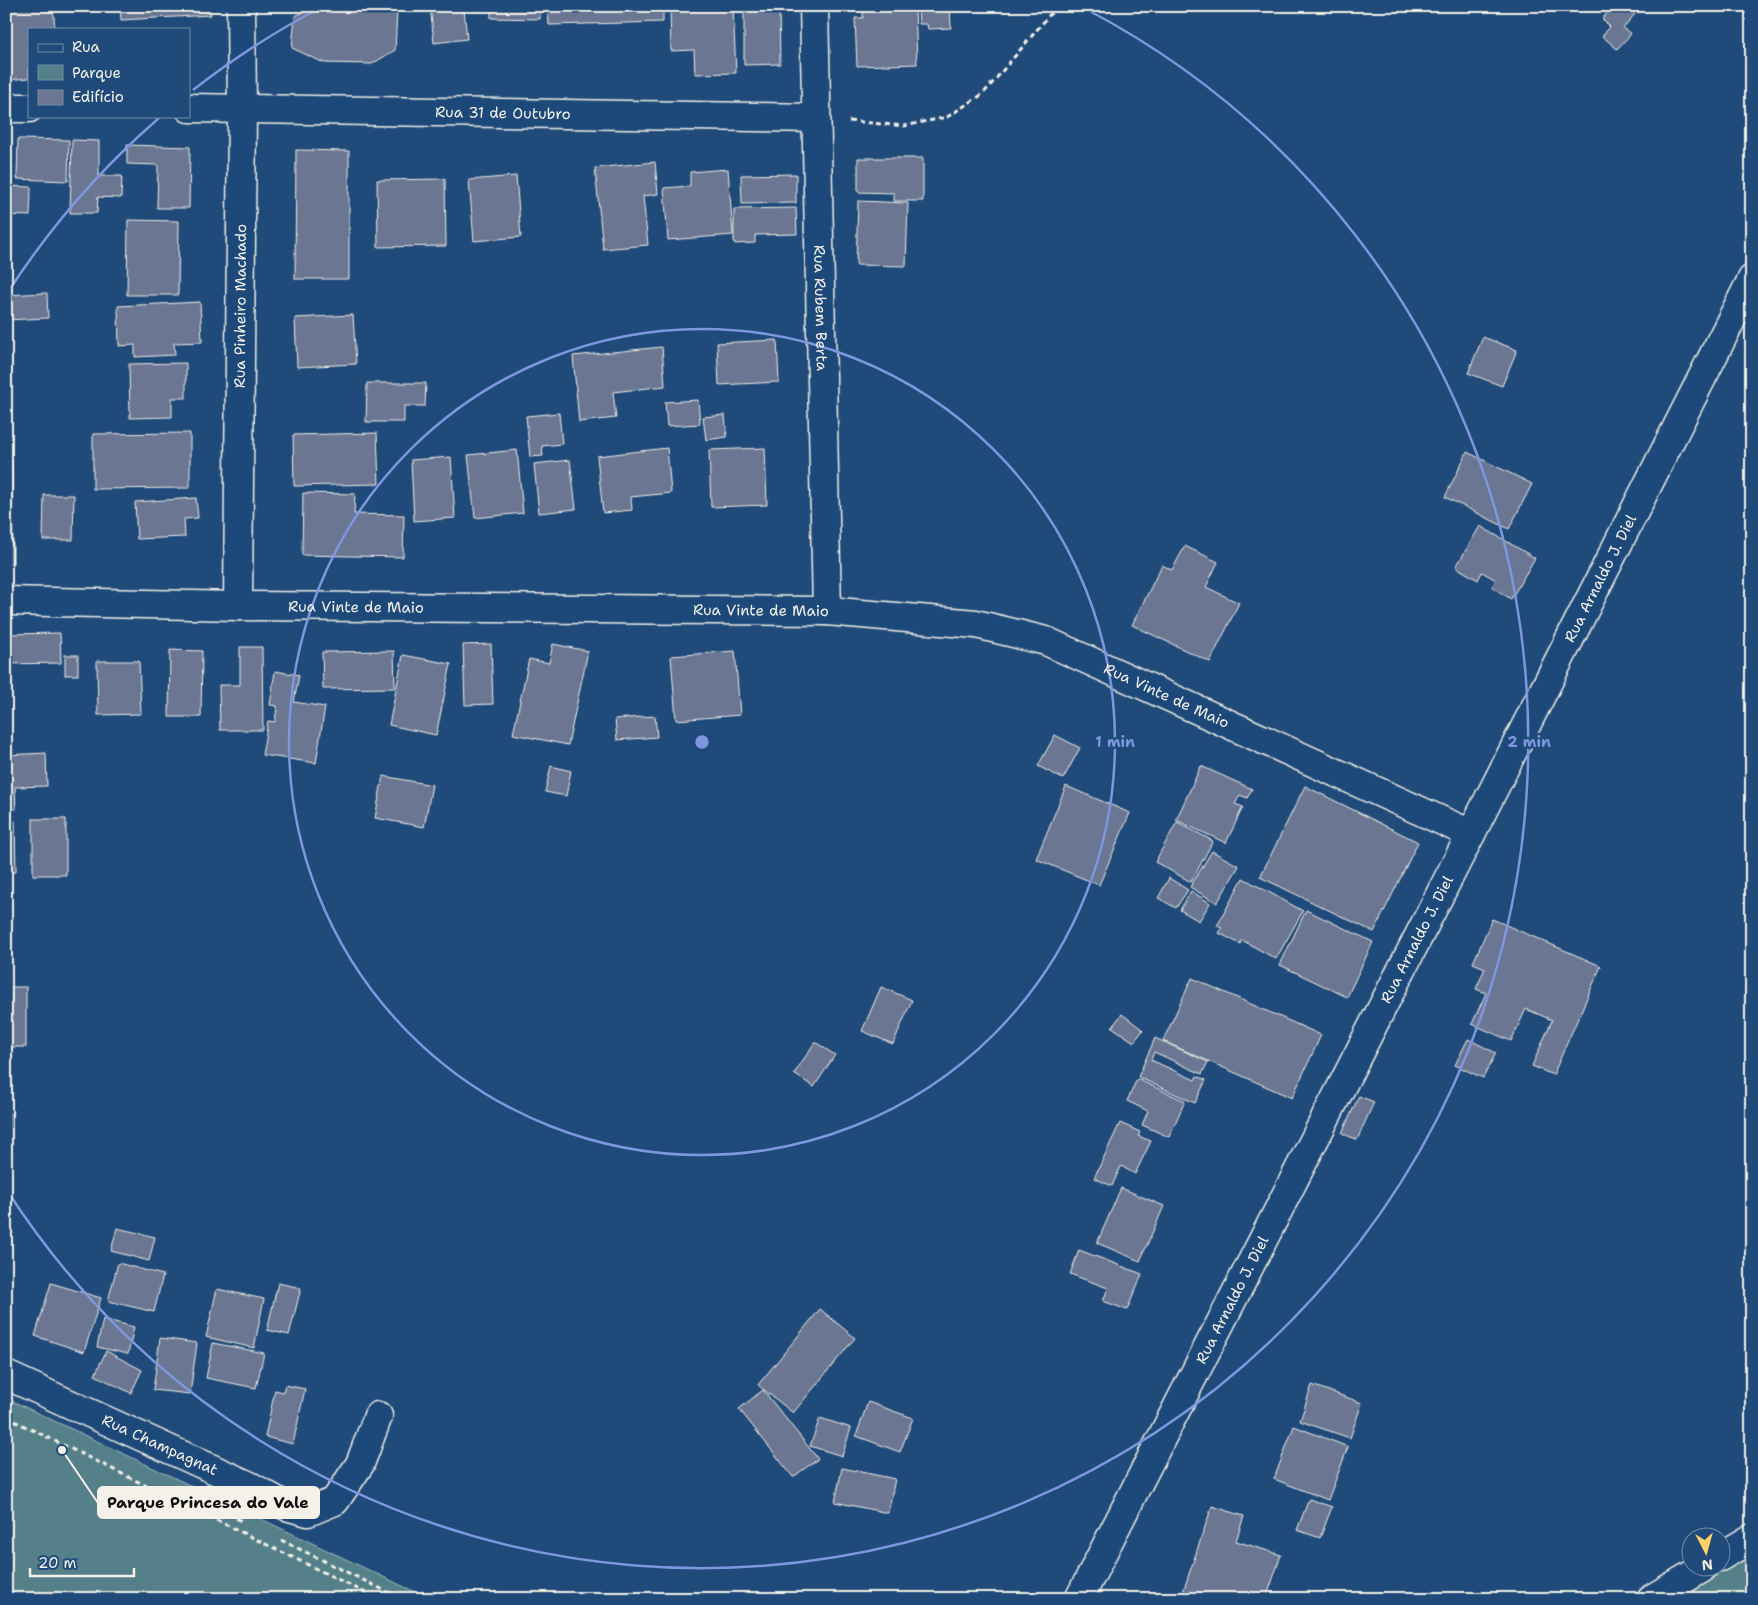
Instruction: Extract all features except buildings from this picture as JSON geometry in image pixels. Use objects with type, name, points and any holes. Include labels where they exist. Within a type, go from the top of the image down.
[{"type":"street","name":"Rua Pinheiro Machado","points":[[238,606],[242,108],[241,6]]},
{"type":"street","name":"Rua Rubem Berta","points":[[814,6],[827,611]]},
{"type":"street","points":[[6,108],[28,108]]},
{"type":"street","name":"Rua 31 de Outubro","points":[[190,108],[816,118]]},
{"type":"street","name":"Rua Arnaldo J. Diel","points":[[1079,1599],[1471,834],[1752,279]]},
{"type":"street","name":"Rua Vinte de Maio","points":[[6,601],[238,606],[827,611],[976,624],[1046,640],[1471,834]]},
{"type":"street","name":"Rua Champagnat","points":[[6,1375],[250,1486],[286,1506],[308,1512],[335,1501],[360,1464],[378,1416]]},
{"type":"street","points":[[1730,1551],[1752,1538]]},
{"type":"street","points":[[1651,1599],[1686,1578]]},
{"type":"path","points":[[816,118],[904,126],[947,116],[982,94],[1057,6]]},
{"type":"path","points":[[6,1417],[378,1599]]},
{"type":"green space","points":[[6,1398],[430,1599],[6,1599]]},
{"type":"green space","points":[[1752,1538],[1752,1599],[1651,1599],[1686,1578],[1730,1578],[1730,1551]]},
{"type":"place","name":"Parque Princesa do Vale","points":[[62,1450]]}]
